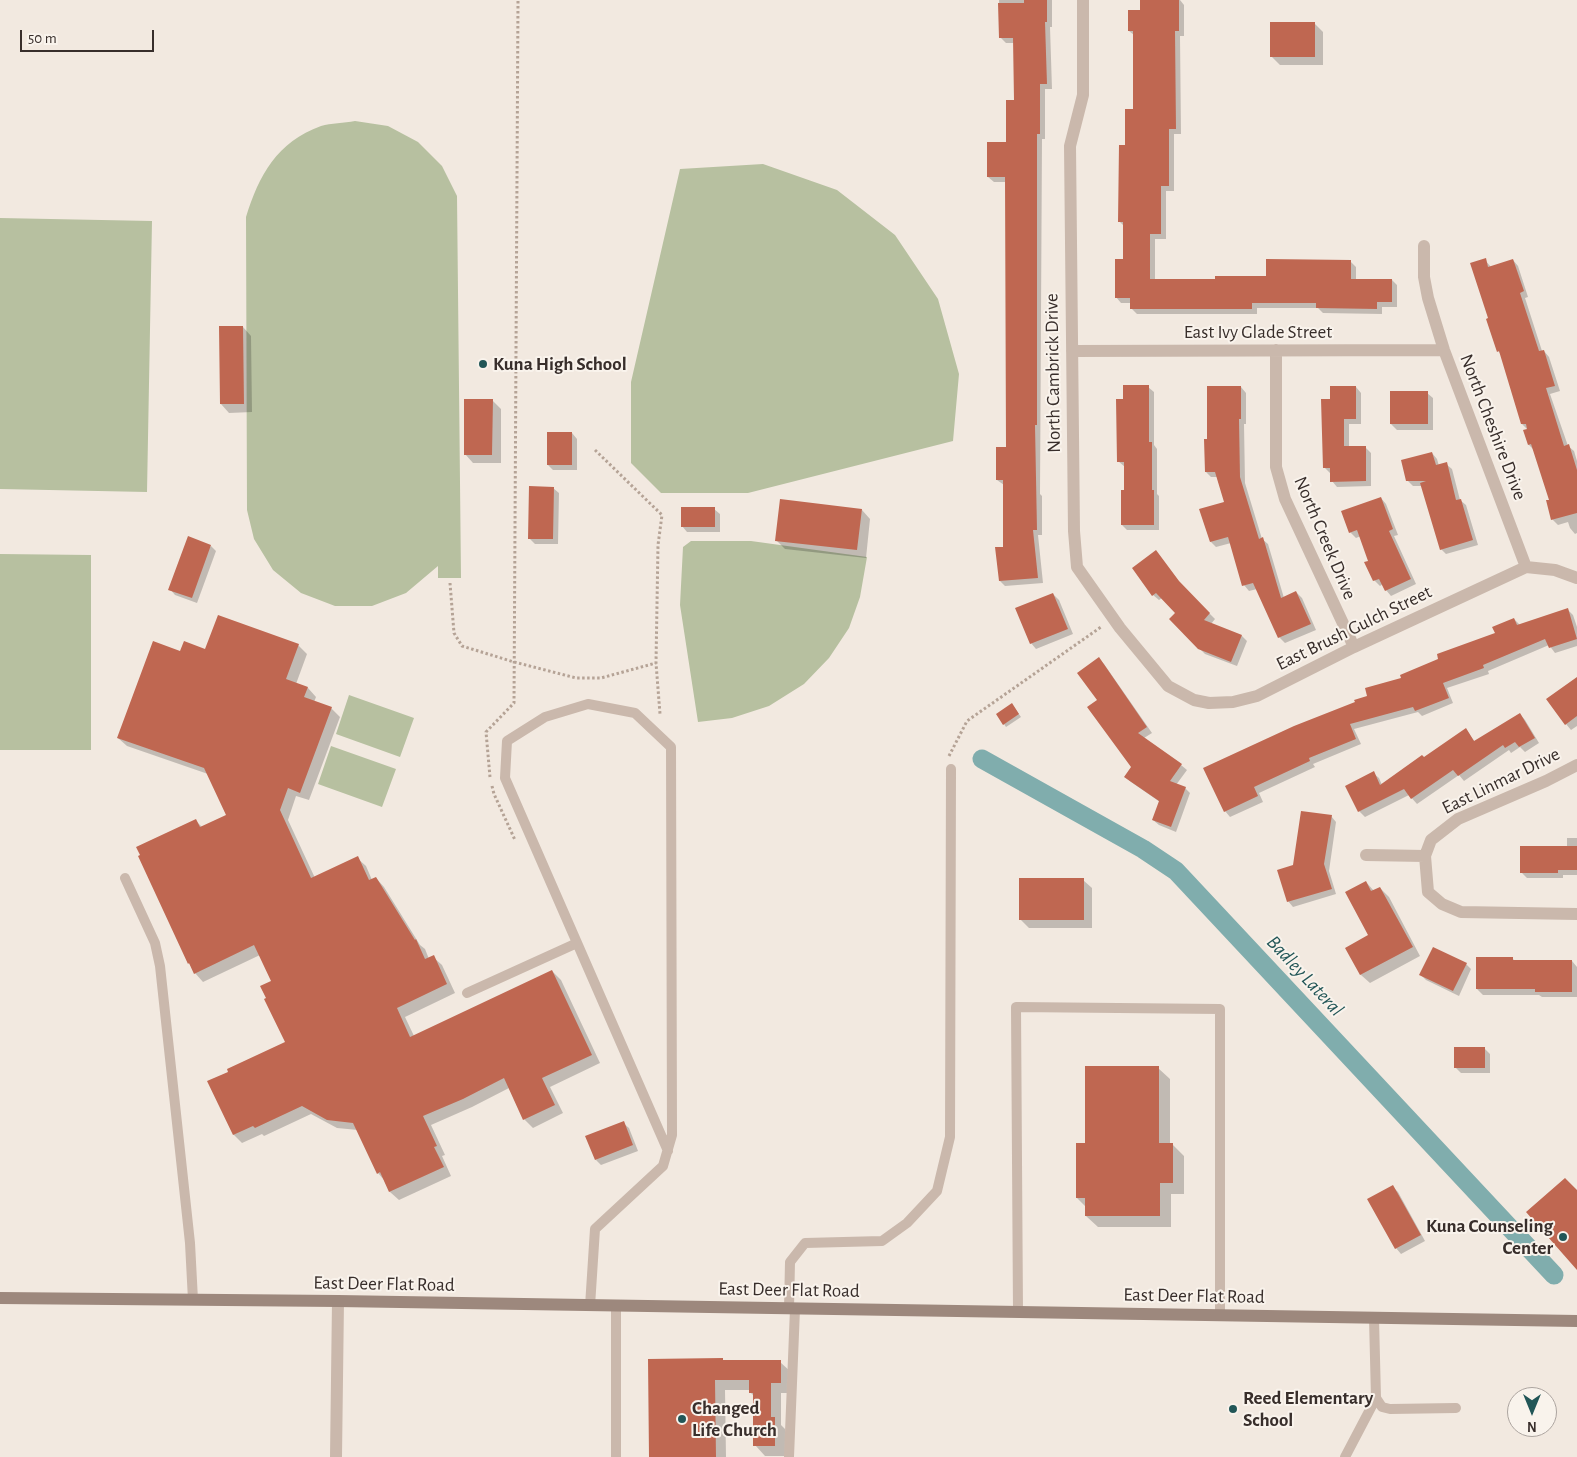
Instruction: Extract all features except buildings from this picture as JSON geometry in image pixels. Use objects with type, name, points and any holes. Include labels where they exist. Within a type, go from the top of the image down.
[{"type":"main road","name":"East Deer Flat Road","points":[[0,1298],[338,1301],[1577,1321]]},
{"type":"street","name":"North Cambrick Drive","points":[[1083,0],[1082,95],[1070,146],[1074,531],[1077,567],[1120,628],[1168,686],[1194,700]]},
{"type":"street","name":"North Cheshire Drive","points":[[1424,246],[1424,277],[1428,298],[1444,350],[1526,568]]},
{"type":"street","name":"North Creek Drive","points":[[1276,350],[1276,467],[1285,499],[1354,648]]},
{"type":"street","name":"East Ivy Glade Street","points":[[1072,351],[1444,350]]},
{"type":"street","points":[[1526,568],[1555,570],[1577,578]]},
{"type":"street","name":"East Brush Gulch Street","points":[[1194,700],[1209,703],[1233,702],[1256,696],[1526,568]]},
{"type":"street","name":"East Linmar Drive","points":[[1425,856],[1432,840],[1458,819],[1546,782],[1577,765]]},
{"type":"street","points":[[1366,855],[1425,856],[1428,892],[1442,904],[1461,912],[1577,914]]},
{"type":"street","points":[[336,1457],[338,1301]]},
{"type":"lane","points":[[590,1306],[595,1229],[663,1166],[668,1151],[672,1134],[672,748],[635,712],[588,704],[546,717],[507,741],[505,778],[668,1151]]},
{"type":"lane","points":[[789,1457],[792,1309],[790,1262],[805,1243],[882,1240],[907,1223],[937,1191],[950,1137],[950,766]]},
{"type":"lane","points":[[126,878],[155,943],[160,966],[190,1243],[193,1300]]},
{"type":"lane","points":[[468,993],[577,943]]},
{"type":"lane","points":[[1018,1312],[1016,1007],[1220,1010],[1220,1315]]},
{"type":"lane","points":[[616,1306],[616,1457]]},
{"type":"lane","points":[[1346,1457],[1376,1398],[1374,1318]]},
{"type":"lane","points":[[1376,1398],[1382,1407],[1456,1408]]},
{"type":"path","points":[[518,0],[514,703],[486,732],[489,772],[494,794],[519,848]]},
{"type":"path","points":[[595,450],[662,515],[658,545],[656,663],[660,714]]},
{"type":"path","points":[[450,583],[454,633],[462,646],[576,678],[602,678],[656,663]]},
{"type":"path","points":[[950,766],[949,757],[967,722],[1100,628]]},
{"type":"green space","points":[[355,121],[388,126],[418,142],[442,166],[457,196],[461,578],[438,578],[438,566],[406,593],[372,606],[335,606],[301,593],[273,570],[254,539],[247,510],[246,217],[257,187],[281,151],[293,141],[321,126]]},
{"type":"green space","points":[[763,164],[837,190],[895,235],[938,299],[959,374],[953,441],[748,493],[661,493],[631,463],[631,382],[680,169]]},
{"type":"green space","points":[[0,218],[152,221],[147,492],[0,489]]},
{"type":"green space","points":[[691,541],[751,541],[867,557],[860,597],[849,628],[829,658],[804,684],[769,706],[732,718],[698,722],[680,605],[683,547]]},
{"type":"green space","points":[[0,554],[91,555],[91,750],[0,750]]},
{"type":"green space","points":[[349,695],[414,718],[400,757],[336,734]]},
{"type":"green space","points":[[331,746],[396,769],[382,807],[318,784]]},
{"type":"waterway","name":"Badley Lateral","points":[[982,759],[1143,849],[1176,871],[1554,1275]]},
{"type":"place","name":"Kuna High School","points":[[483,364]]},
{"type":"place","name":"Kuna Counseling Center","points":[[1563,1237]]},
{"type":"place","name":"Reed Elementary School","points":[[1233,1409]]},
{"type":"place","name":"Changed Life Church","points":[[682,1419]]}]
